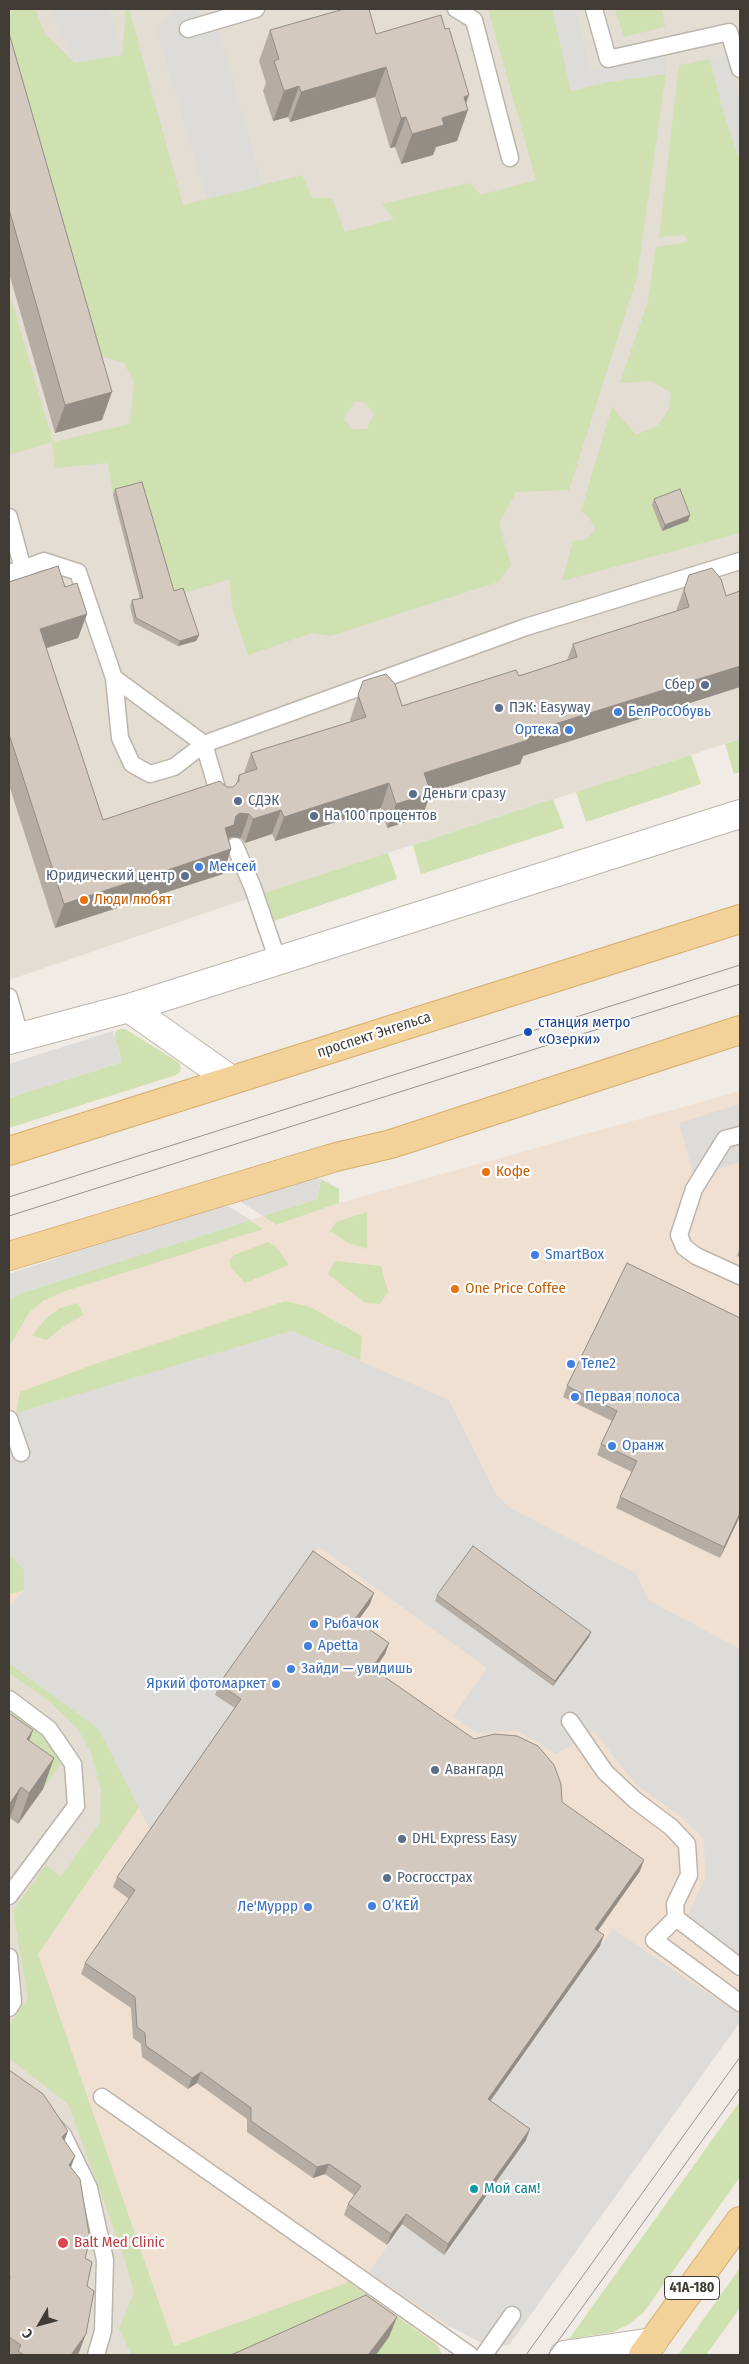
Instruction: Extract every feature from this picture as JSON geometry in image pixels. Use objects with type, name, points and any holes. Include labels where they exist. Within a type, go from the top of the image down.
[{"type":"main road","name":"проспект Энгельса","points":[[9,1151],[740,918]]},
{"type":"main road","points":[[9,1256],[336,1157],[400,1142],[740,1030]]},
{"type":"main road","name":"41А-180","points":[[648,2348],[740,2221]]},
{"type":"street","points":[[15,1038],[129,1008],[740,814]]},
{"type":"street","points":[[129,1008],[231,1080]]},
{"type":"street","points":[[564,2355],[648,2348]]},
{"type":"lane","points":[[188,29],[256,9]]},
{"type":"lane","points":[[456,9],[474,20],[510,158]]},
{"type":"lane","points":[[594,9],[608,59],[729,32],[740,69]]},
{"type":"lane","points":[[9,517],[16,571],[44,562],[78,572],[114,678],[120,738],[132,764],[150,774],[174,767],[204,744],[526,627],[740,561]]},
{"type":"lane","points":[[114,678],[204,744],[221,802]]},
{"type":"lane","points":[[235,846],[253,888],[278,961]]},
{"type":"lane","points":[[9,997],[15,1038]]},
{"type":"lane","points":[[740,1135],[725,1139],[694,1189],[678,1235],[684,1247],[696,1256],[740,1276]]},
{"type":"lane","points":[[9,1419],[21,1453]]},
{"type":"lane","points":[[9,1699],[49,1729],[73,1764],[76,1806],[9,1896]]},
{"type":"lane","points":[[570,1721],[605,1772],[635,1800],[672,1828],[687,1844],[689,1875],[675,1904],[676,1918],[740,1967]]},
{"type":"lane","points":[[676,1918],[654,1940],[740,2003]]},
{"type":"lane","points":[[9,1957],[13,2002],[9,2008]]},
{"type":"lane","points":[[102,2097],[470,2355]]},
{"type":"lane","points":[[37,2108],[63,2135],[89,2188],[106,2260],[103,2331],[96,2355]]},
{"type":"lane","points":[[484,2355],[512,2315]]},
{"type":"shaded area","points":[[9,9],[740,9],[740,739],[264,893],[9,980]]},
{"type":"shaded area","points":[[51,9],[109,9],[122,55],[74,63]]},
{"type":"shaded area","points":[[176,9],[190,9],[214,21],[225,51],[262,186],[207,199],[157,30]]},
{"type":"shaded area","points":[[555,9],[575,9],[591,71],[666,54],[666,74],[608,82],[571,91],[553,12]]},
{"type":"shaded area","points":[[726,55],[740,99],[740,162],[722,107],[710,59]]},
{"type":"shaded area","points":[[113,1031],[122,1062],[9,1098],[9,1064]]},
{"type":"shaded area","points":[[740,1091],[740,2022],[509,2345],[490,2347],[449,2326],[438,2346],[349,2282],[174,2346],[38,1954],[139,1807],[99,1729],[9,1663],[9,1347],[29,1313],[43,1301],[63,1292],[262,1228],[251,1220],[263,1216],[277,1225],[339,1203]]},
{"type":"shaded area","points":[[740,1104],[740,1162],[694,1177],[679,1123]]},
{"type":"shaded area","points":[[301,1174],[321,1179],[317,1199],[263,1216],[236,1199]]},
{"type":"shaded area","points":[[223,1203],[251,1220],[18,1294],[9,1300],[9,1274]]},
{"type":"shaded area","points":[[292,1331],[449,1400],[496,1494],[510,1508],[636,1573],[648,1600],[740,1649],[740,1958],[688,1916],[705,1877],[704,1839],[679,1815],[635,1784],[594,1731],[556,1754],[519,1731],[477,1733],[453,1716],[487,1668],[319,1547],[216,1695],[237,1710],[151,1832],[99,1729],[9,1663],[9,1607],[24,1591],[24,1570],[9,1554],[9,1412],[16,1413]]},
{"type":"shaded area","points":[[9,1663],[99,1729],[139,1807],[38,1954],[177,2355],[9,2355]]},
{"type":"shaded area","points":[[613,1929],[740,2015],[740,2022],[509,2345],[490,2347],[449,2326],[369,2272]]},
{"type":"green space","points":[[9,9],[35,9],[45,34],[74,62],[122,55],[126,9],[129,9],[183,205],[302,175],[313,198],[332,198],[345,232],[394,219],[382,204],[469,183],[481,195],[536,180],[488,9],[555,9],[553,12],[571,91],[608,82],[666,74],[637,277],[569,490],[516,492],[499,523],[511,565],[498,582],[330,636],[312,633],[248,655],[233,610],[229,579],[172,597],[113,495],[108,463],[55,468],[52,442],[9,455],[9,291],[53,442],[130,424],[134,382],[124,363],[91,353],[9,71]],"holes":[[[355,401],[366,403],[374,414],[367,429],[352,429],[344,419]]]},
{"type":"green space","points":[[615,9],[662,9],[665,27],[624,37]]},
{"type":"green space","points":[[710,59],[722,107],[740,162],[740,533],[562,581],[573,541],[587,539],[595,530],[590,518],[581,511],[612,407],[636,435],[658,425],[669,409],[671,393],[652,381],[620,383],[648,301],[656,247],[688,242],[685,235],[659,237],[679,65]]},
{"type":"green space","points":[[740,739],[740,772],[734,774],[725,744]]},
{"type":"green space","points":[[691,755],[701,784],[586,822],[576,792]]},
{"type":"green space","points":[[553,799],[564,828],[421,874],[413,845]]},
{"type":"green space","points":[[388,853],[397,879],[274,921],[264,893]]},
{"type":"green space","points":[[125,1029],[178,1062],[181,1067],[180,1072],[176,1075],[9,1128],[9,1098],[122,1062],[115,1037],[115,1032]]},
{"type":"green space","points":[[321,1179],[339,1189],[339,1203],[276,1225],[263,1216],[317,1199]]},
{"type":"green space","points":[[367,1212],[367,1249],[348,1243],[330,1231],[336,1222]]},
{"type":"green space","points":[[250,1220],[263,1229],[63,1292],[43,1301],[29,1313],[9,1347],[9,1300],[18,1294]]},
{"type":"green space","points":[[268,1242],[276,1247],[289,1265],[245,1283],[230,1266],[230,1260],[234,1255]]},
{"type":"green space","points":[[335,1261],[381,1266],[388,1292],[380,1304],[365,1303],[328,1274]]},
{"type":"green space","points":[[285,1301],[310,1307],[362,1336],[360,1360],[292,1331],[16,1413],[20,1392],[95,1364]]},
{"type":"green space","points":[[78,1303],[83,1315],[64,1326],[46,1340],[33,1335],[46,1318],[60,1308]]},
{"type":"green space","points":[[9,1556],[13,1557],[24,1569],[24,1591],[9,1594]]},
{"type":"green space","points":[[9,1663],[99,1729],[139,1807],[38,1954],[174,2346],[349,2282],[438,2346],[442,2355],[131,2355],[121,2331],[118,2331],[134,2293],[124,2256],[68,2104],[9,2058],[9,2025],[28,1998],[13,1911],[46,1865],[61,1877],[100,1822],[101,1790],[91,1753],[78,1729],[47,1699],[9,1673]]},
{"type":"green space","points":[[9,1705],[44,1731],[62,1761],[43,1789],[9,1752]]},
{"type":"green space","points":[[740,2101],[740,2177],[643,2313],[629,2324],[613,2332],[569,2339]]},
{"type":"green space","points":[[740,2268],[740,2308],[706,2355],[678,2355]]},
{"type":"building","points":[[344,9],[369,9],[376,34],[441,15],[445,29],[449,28],[469,95],[464,97],[468,110],[442,118],[444,125],[412,134],[406,117],[401,118],[386,67],[301,92],[299,86],[284,91],[274,61],[279,59],[270,30]]},
{"type":"building","points":[[9,33],[112,392],[65,405],[9,209]]},
{"type":"building","points":[[142,482],[174,591],[183,588],[199,635],[180,641],[136,618],[132,600],[143,598],[115,489]]},
{"type":"building","points":[[680,489],[690,515],[665,525],[654,499]]},
{"type":"building","points":[[58,566],[65,587],[77,583],[87,614],[40,629],[103,820],[220,781],[227,787],[233,787],[239,781],[239,775],[257,769],[251,753],[366,717],[358,695],[363,681],[386,674],[395,684],[402,706],[516,670],[519,676],[577,657],[573,644],[689,607],[684,590],[689,575],[712,568],[721,579],[726,596],[740,591],[740,666],[526,733],[528,740],[424,773],[431,793],[396,804],[389,783],[284,817],[281,810],[253,819],[249,814],[240,813],[236,816],[234,825],[225,828],[231,849],[64,904],[9,734],[9,582]]},
{"type":"building","points":[[627,1263],[740,1318],[740,1513],[724,1547],[620,1497],[637,1461],[601,1444],[617,1411],[567,1386]]},
{"type":"building","points":[[473,1546],[591,1632],[555,1681],[437,1595]]},
{"type":"building","name":"О’КЕЙ","points":[[313,1551],[374,1593],[355,1619],[389,1643],[372,1668],[474,1739],[495,1734],[517,1736],[538,1746],[554,1765],[561,1784],[562,1802],[644,1860],[595,1929],[604,1935],[488,2099],[530,2129],[448,2244],[406,2214],[391,2234],[348,2204],[361,2186],[329,2164],[317,2167],[251,2121],[251,2108],[201,2072],[192,2078],[146,2046],[145,2033],[137,2027],[135,1997],[85,1963],[135,1890],[117,1877],[241,1699],[219,1684]]},
{"type":"building","points":[[9,1713],[33,1730],[27,1739],[54,1758],[29,1793],[21,1787],[9,1805]]},
{"type":"building","points":[[9,2070],[43,2094],[68,2131],[62,2137],[75,2156],[69,2165],[80,2179],[90,2240],[85,2258],[92,2262],[87,2286],[94,2291],[86,2334],[71,2355],[24,2355],[18,2351],[21,2345],[9,2337]]},
{"type":"building","points":[[366,2295],[397,2317],[368,2355],[231,2355]]},
{"type":"tram line","points":[[9,1197],[740,965]]},
{"type":"tram line","points":[[9,1216],[740,984]]},
{"type":"tram line","points":[[526,2355],[740,2057]]},
{"type":"tram line","points":[[548,2355],[740,2088]]},
{"type":"place","name":"Сбер","points":[[705,685]]},
{"type":"place","name":"ПЭК: Easyway","points":[[499,708]]},
{"type":"place","name":"БелРосОбувь","points":[[618,712]]},
{"type":"place","name":"Ортека","points":[[569,730]]},
{"type":"place","name":"Деньги сразу","points":[[413,794]]},
{"type":"place","name":"СДЭК","points":[[238,801]]},
{"type":"place","name":"На 100 процентов","points":[[314,816]]},
{"type":"place","name":"Менсей","points":[[199,867]]},
{"type":"place","name":"Юридический центр","points":[[185,876]]},
{"type":"place","name":"Люди любят","points":[[84,900]]},
{"type":"place","name":"станция метро «Озерки»","points":[[528,1032]]},
{"type":"place","name":"Кофе","points":[[486,1172]]},
{"type":"place","name":"SmartBox","points":[[535,1255]]},
{"type":"place","name":"One Price Coffee","points":[[455,1289]]},
{"type":"place","name":"Теле2","points":[[571,1364]]},
{"type":"place","name":"Первая полоса","points":[[575,1397]]},
{"type":"place","name":"Оранж","points":[[612,1446]]},
{"type":"place","name":"Рыбачок","points":[[314,1624]]},
{"type":"place","name":"Apetta","points":[[308,1646]]},
{"type":"place","name":"Зайди — увидишь","points":[[291,1669]]},
{"type":"place","name":"Яркий фотомаркет","points":[[276,1684]]},
{"type":"place","name":"Авангард","points":[[435,1770]]},
{"type":"place","name":"DHL Express Easy","points":[[402,1839]]},
{"type":"place","name":"Росгосстрах","points":[[387,1878]]},
{"type":"place","name":"О’КЕЙ","points":[[372,1906]]},
{"type":"place","name":"Ле'Муррр","points":[[308,1907]]},
{"type":"place","name":"Мой сам!","points":[[474,2189]]},
{"type":"place","name":"Balt Med Clinic","points":[[63,2243]]}]
